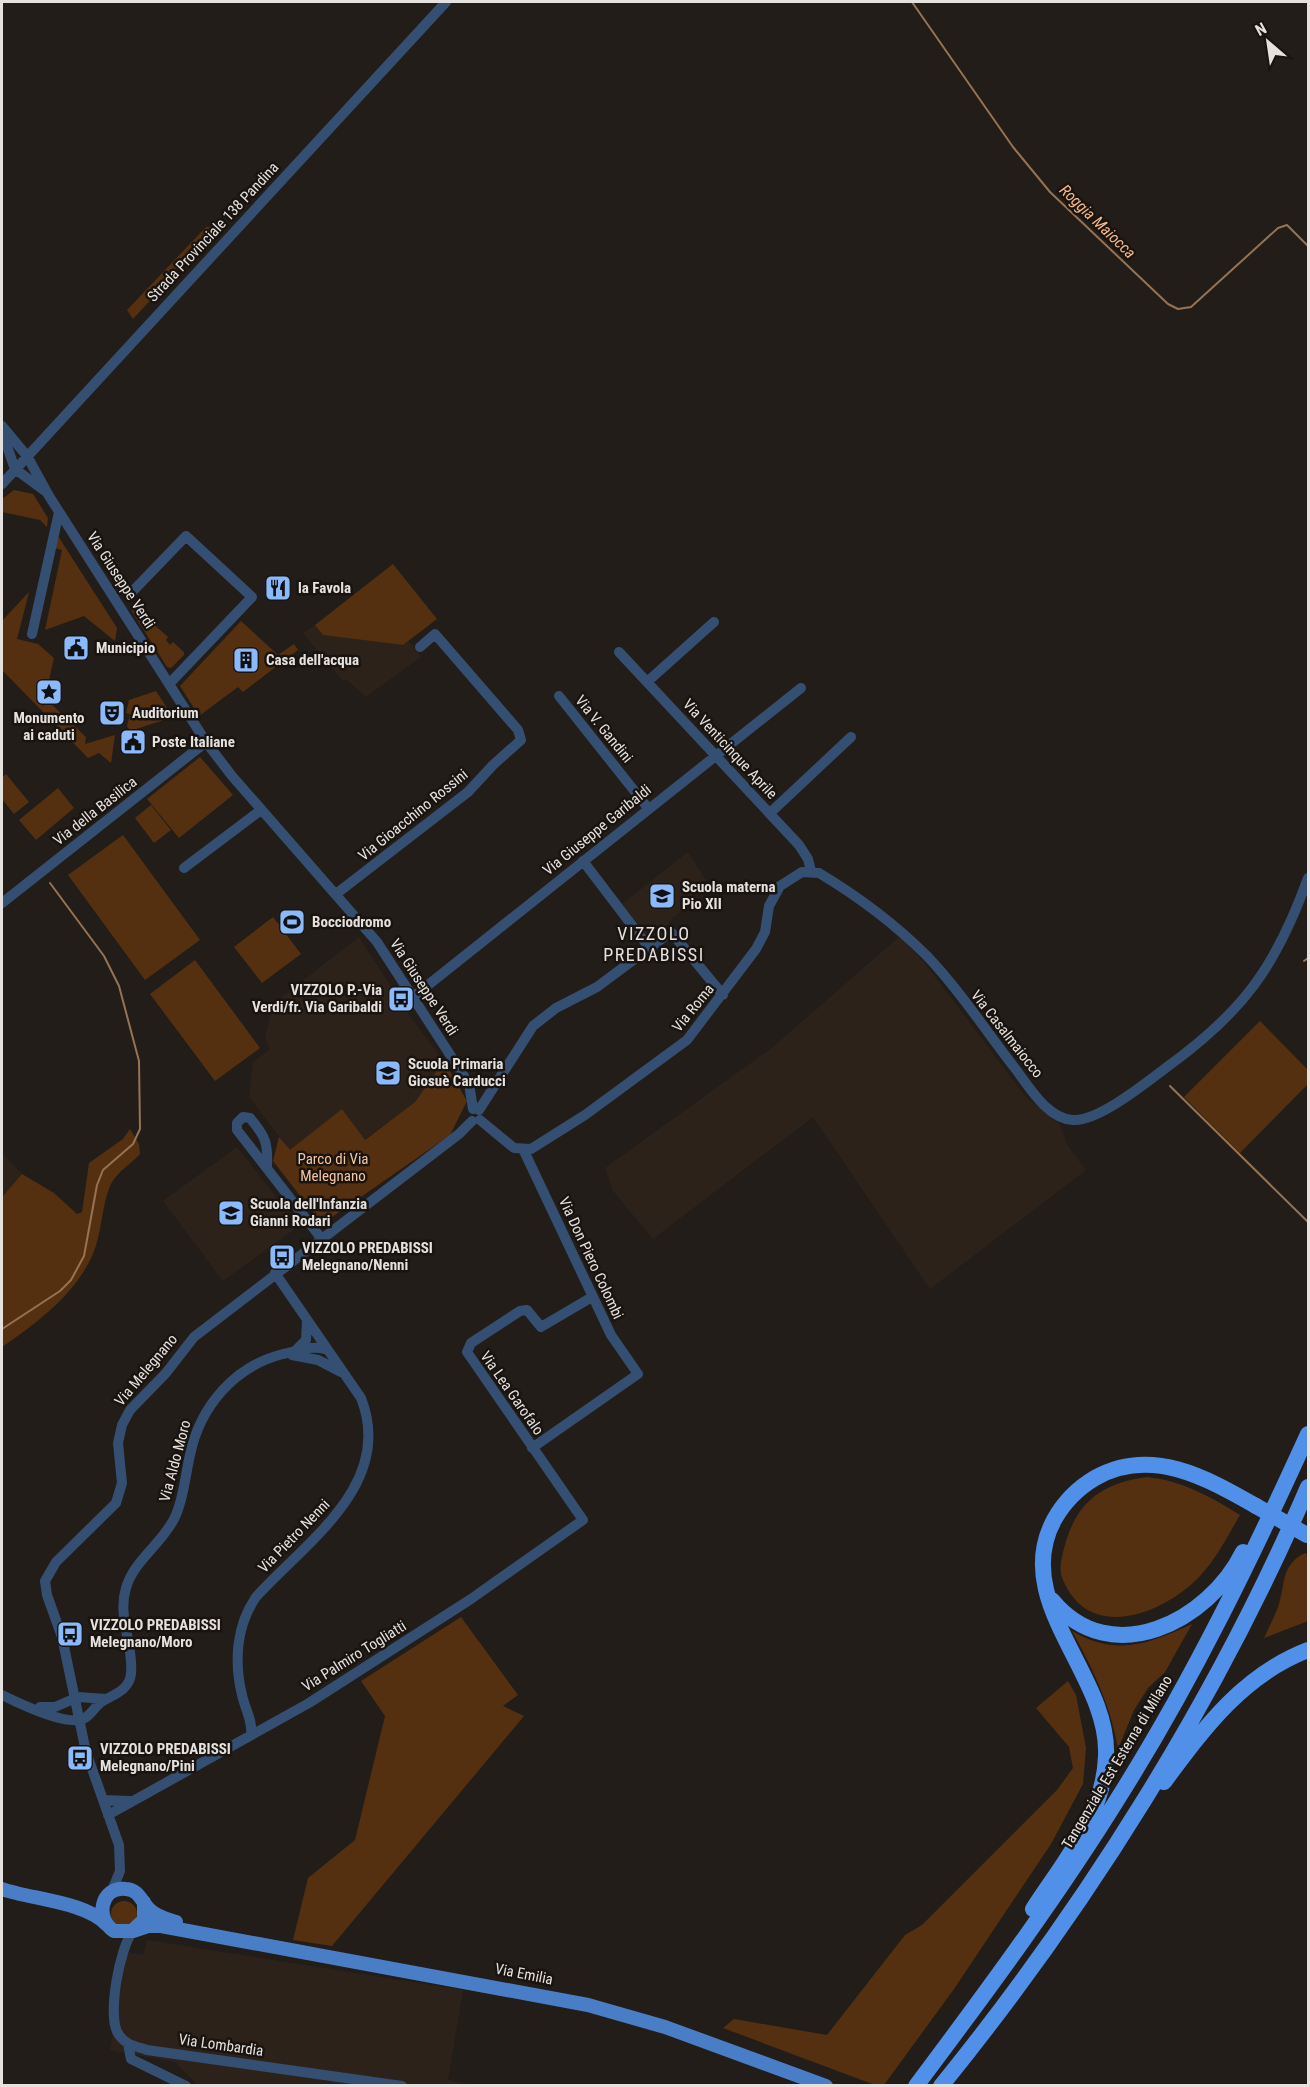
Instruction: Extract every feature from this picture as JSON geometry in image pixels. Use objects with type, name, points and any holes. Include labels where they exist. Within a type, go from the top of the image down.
[{"type":"highway","points":[[1049,1597],[1082,1625],[1111,1634],[1148,1632],[1184,1617],[1212,1596],[1237,1564],[1276,1486],[1308,1432]]},
{"type":"highway","name":"Tangenziale Est Esterna di Milano","points":[[916,2085],[1059,1891],[1147,1751],[1232,1598],[1308,1432]]},
{"type":"highway","points":[[979,2001],[1006,1950],[1088,1826],[1103,1786],[1106,1753],[1103,1721],[1091,1688],[1067,1642],[1049,1597],[1043,1574],[1043,1557],[1052,1525],[1060,1509],[1073,1495],[1101,1475],[1136,1464],[1168,1466],[1205,1478],[1308,1535]]},
{"type":"highway","points":[[1088,1886],[1143,1799],[1220,1667],[1308,1487]]},
{"type":"highway","points":[[941,2085],[1026,1977],[1088,1886],[1203,1729],[1224,1706],[1261,1674],[1308,1650]]},
{"type":"main road","points":[[2,1889],[95,1915],[108,1926],[122,1933],[133,1931],[145,1918],[140,1897],[124,1889],[87,1904],[59,1904]]},
{"type":"main road","points":[[108,1926],[102,1908],[110,1893]]},
{"type":"main road","name":"Via Emilia","points":[[140,1897],[150,1910],[163,1918],[206,1934]]},
{"type":"main road","name":"Via Emilia","points":[[133,1931],[154,1925],[588,2004],[665,2027],[826,2085]]},
{"type":"street","name":"Strada Provinciale 138 Pandina","points":[[2,484],[446,2]]},
{"type":"street","name":"Via Giuseppe Verdi","points":[[2,426],[27,456],[59,512],[206,742],[261,810],[377,942],[469,1084],[476,1115]]},
{"type":"street","points":[[2,432],[15,469],[49,496]]},
{"type":"street","points":[[32,634],[59,512]]},
{"type":"street","points":[[131,593],[186,536],[252,597],[170,684]]},
{"type":"street","points":[[647,682],[714,622]]},
{"type":"street","name":"Via Gioacchino Rossini","points":[[336,894],[468,792],[521,740],[518,730],[435,634],[420,647]]},
{"type":"street","name":"Via Venticinque Aprile","points":[[619,651],[806,854],[811,871]]},
{"type":"street","name":"Via Giuseppe Garibaldi","points":[[413,997],[715,754],[801,688]]},
{"type":"street","name":"Via V. Gandini","points":[[559,696],[648,808]]},
{"type":"street","points":[[770,813],[851,737]]},
{"type":"street","name":"Via della Basilica","points":[[2,903],[206,742]]},
{"type":"street","points":[[184,868],[261,810]]},
{"type":"street","points":[[583,861],[650,949]]},
{"type":"street","name":"Via Roma","points":[[524,1151],[536,1147],[569,1125],[677,1049],[698,1029],[762,940],[773,896],[789,878],[811,871]]},
{"type":"street","name":"Via Casalmaiocco","points":[[811,871],[825,877],[878,911],[929,958],[1033,1092],[1062,1117],[1079,1120],[1094,1115],[1137,1089],[1194,1048],[1240,1005],[1267,970],[1291,925],[1308,878]]},
{"type":"street","name":"Via Melegnano","points":[[140,1897],[121,1866],[119,1845],[86,1752],[60,1628],[46,1592],[48,1572],[106,1515],[119,1497],[122,1480],[118,1436],[130,1410],[166,1373],[198,1333],[459,1134],[476,1115],[533,1026],[556,1008],[597,987],[671,932],[723,995]]},
{"type":"street","points":[[476,1115],[511,1147],[524,1151]]},
{"type":"street","name":"Via Don Piero Colombi","points":[[524,1151],[611,1335],[639,1374],[532,1448]]},
{"type":"street","points":[[267,1167],[321,1238]]},
{"type":"street","name":"Via Pietro Nenni","points":[[251,1735],[252,1726],[242,1695],[237,1659],[247,1611],[262,1590],[340,1510],[354,1490],[363,1467],[368,1443],[367,1418],[361,1398],[275,1273]]},
{"type":"street","name":"Via Lea Garofalo","points":[[583,1520],[468,1356],[468,1347],[520,1311],[527,1310],[541,1327],[592,1297]]},
{"type":"street","points":[[295,1351],[304,1344],[308,1336],[306,1318]]},
{"type":"street","name":"Via Aldo Moro","points":[[78,1720],[123,1689],[131,1673],[123,1614],[126,1586],[134,1570],[163,1536],[176,1515],[198,1427],[218,1395],[236,1378],[264,1359],[318,1347],[328,1350]]},
{"type":"street","name":"Via Aldo Moro","points":[[282,1355],[310,1357],[323,1354],[328,1350]]},
{"type":"street","name":"Via Aldo Moro","points":[[310,1357],[347,1376]]},
{"type":"street","name":"Via Palmiro Togliatti","points":[[108,1815],[309,1702],[439,1620],[583,1520]]},
{"type":"street","points":[[2,1695],[64,1720],[78,1720]]},
{"type":"street","points":[[31,1707],[55,1707],[74,1698],[109,1698]]},
{"type":"street","points":[[103,1800],[132,1801]]},
{"type":"street","points":[[110,1893],[115,1887],[121,1866]]},
{"type":"street","points":[[108,1926],[120,1944],[122,1957]]},
{"type":"street","points":[[133,1931],[122,1957],[112,2015],[118,2034],[128,2044],[131,2059],[186,2085]]},
{"type":"street","name":"Via Lombardia","points":[[128,2044],[147,2050],[368,2083],[402,2085]]},
{"type":"shaded area","points":[[315,625],[323,635],[403,645],[409,641],[421,657],[366,697],[346,679],[343,681],[303,633]]},
{"type":"shaded area","name":"Scuola materna Pio XII","points":[[688,852],[708,884],[685,900],[690,906],[672,918],[665,929],[651,941],[622,904]]},
{"type":"shaded area","points":[[900,936],[924,962],[1025,1096],[1060,1125],[1068,1146],[1086,1170],[930,1289],[813,1117],[653,1239],[613,1191],[605,1168],[773,1047]]},
{"type":"shaded area","points":[[359,937],[412,1019],[444,1061],[415,1102],[364,1140],[342,1109],[290,1151],[249,1097],[253,1062],[270,1049],[265,1038],[273,1004]]},
{"type":"shaded area","name":"Scuola dell'Infanzia Gianni Rodari","points":[[237,1147],[299,1226],[223,1281],[163,1201]]},
{"type":"shaded area","points":[[2,1153],[22,1174],[2,1197]]},
{"type":"shaded area","points":[[147,1940],[463,1990],[448,2080],[473,2085],[198,2085],[175,2062],[110,2050],[127,1952],[143,1955]]},
{"type":"green space","points":[[219,226],[133,319],[127,310],[206,227]]},
{"type":"green space","points":[[14,490],[33,494],[48,518],[47,527],[40,520],[2,512],[2,499]]},
{"type":"green space","points":[[58,536],[117,628],[115,641],[84,616],[45,630],[62,550],[55,548]]},
{"type":"green space","points":[[393,564],[437,619],[403,645],[323,635],[315,625]]},
{"type":"green space","points":[[29,592],[17,639],[38,644],[54,658],[46,693],[38,702],[43,706],[47,700],[86,737],[85,744],[115,735],[111,763],[99,753],[88,758],[2,670],[2,621]]},
{"type":"green space","points":[[132,605],[168,637],[166,640],[170,645],[173,642],[184,652],[184,655],[171,668],[167,667],[131,610]]},
{"type":"green space","points":[[241,621],[278,655],[294,644],[298,650],[243,692],[238,687],[199,716],[180,686]]},
{"type":"green space","points":[[156,691],[173,717],[130,731],[127,726],[130,714],[126,713],[129,700]]},
{"type":"green space","points":[[200,757],[233,795],[179,838],[147,799]]},
{"type":"green space","points":[[6,774],[29,802],[14,814],[2,799],[2,778]]},
{"type":"green space","points":[[58,788],[74,808],[36,840],[19,820]]},
{"type":"green space","points":[[151,805],[171,830],[154,843],[135,818]]},
{"type":"green space","points":[[123,835],[200,940],[145,980],[68,875]]},
{"type":"green space","points":[[273,917],[301,954],[262,983],[234,947]]},
{"type":"green space","points":[[195,960],[260,1048],[215,1081],[150,994]]},
{"type":"green space","points":[[1260,1021],[1308,1070],[1308,1084],[1240,1153],[1184,1097]]},
{"type":"green space","name":"Parco di Via Melegnano","points":[[444,1061],[467,1101],[450,1135],[322,1224],[273,1161],[279,1137],[290,1150],[342,1109],[365,1140],[415,1102]]},
{"type":"green space","points":[[130,1129],[139,1144],[140,1154],[120,1172],[111,1184],[96,1244],[88,1264],[61,1300],[2,1347],[2,1197],[22,1174],[54,1193],[77,1214],[82,1212],[89,1163],[123,1139]]},
{"type":"green space","points":[[1147,1477],[1195,1490],[1240,1515],[1206,1569],[1168,1601],[1128,1616],[1109,1617],[1091,1612],[1075,1600],[1063,1580],[1062,1558],[1070,1530],[1085,1506],[1094,1497],[1117,1484]]},
{"type":"green space","points":[[1305,1553],[1308,1555],[1308,1621],[1264,1638],[1278,1607],[1285,1576],[1291,1563]]},
{"type":"green space","points":[[461,1617],[518,1695],[503,1706],[524,1716],[332,1946],[293,1940],[308,1878],[355,1840],[385,1716],[361,1681]]},
{"type":"green space","points":[[1192,1624],[1165,1672],[1148,1688],[1134,1710],[1118,1749],[1111,1718],[1100,1688],[1072,1631],[1104,1644],[1132,1645],[1147,1642]]},
{"type":"green space","points":[[1068,1681],[1076,1695],[1086,1748],[1083,1784],[1051,1844],[954,1989],[884,2085],[875,2085],[723,2028],[734,2019],[827,2035],[905,1935],[922,1925],[1057,1790],[1073,1768],[1069,1747],[1036,1708]]},
{"type":"green space","points":[[124,1901],[133,1905],[137,1914],[133,1923],[124,1927],[115,1923],[111,1914],[115,1905]]},
{"type":"waterway","name":"Roggia Maiocca","points":[[912,2],[1013,147],[1050,192],[1168,304],[1178,309],[1191,307],[1278,228],[1287,225],[1308,246]]},
{"type":"waterway","points":[[2,1329],[60,1291],[71,1280],[84,1256],[97,1185],[103,1170],[133,1144],[140,1129],[139,1061],[119,986],[104,956],[50,883]]},
{"type":"waterway","points":[[1304,961],[1308,958]]},
{"type":"waterway","points":[[1170,1086],[1308,1222]]},
{"type":"place","name":"la Favola","points":[[278,588]]},
{"type":"place","name":"Municipio","points":[[76,648]]},
{"type":"place","name":"Casa dell'acqua","points":[[246,660]]},
{"type":"place","name":"Monumento ai caduti","points":[[49,692]]},
{"type":"place","name":"Auditorium","points":[[112,713]]},
{"type":"place","name":"Poste Italiane","points":[[133,742]]},
{"type":"place","name":"Scuola materna Pio XII","points":[[662,896]]},
{"type":"place","name":"Bocciodromo","points":[[292,922]]},
{"type":"place","name":"VIZZOLO P.-Via Verdi/fr. Via Garibaldi","points":[[401,999]]},
{"type":"place","name":"Scuola Primaria Giosuè Carducci","points":[[388,1073]]},
{"type":"place","name":"Scuola dell'Infanzia Gianni Rodari","points":[[231,1213]]},
{"type":"place","name":"VIZZOLO PREDABISSI Melegnano/Nenni","points":[[282,1257]]},
{"type":"place","name":"VIZZOLO PREDABISSI Melegnano/Moro","points":[[70,1634]]},
{"type":"place","name":"VIZZOLO PREDABISSI Melegnano/Pini","points":[[80,1758]]},
{"type":"district","name":"VIZZOLO PREDABISSI","points":[[654,944]]}]
